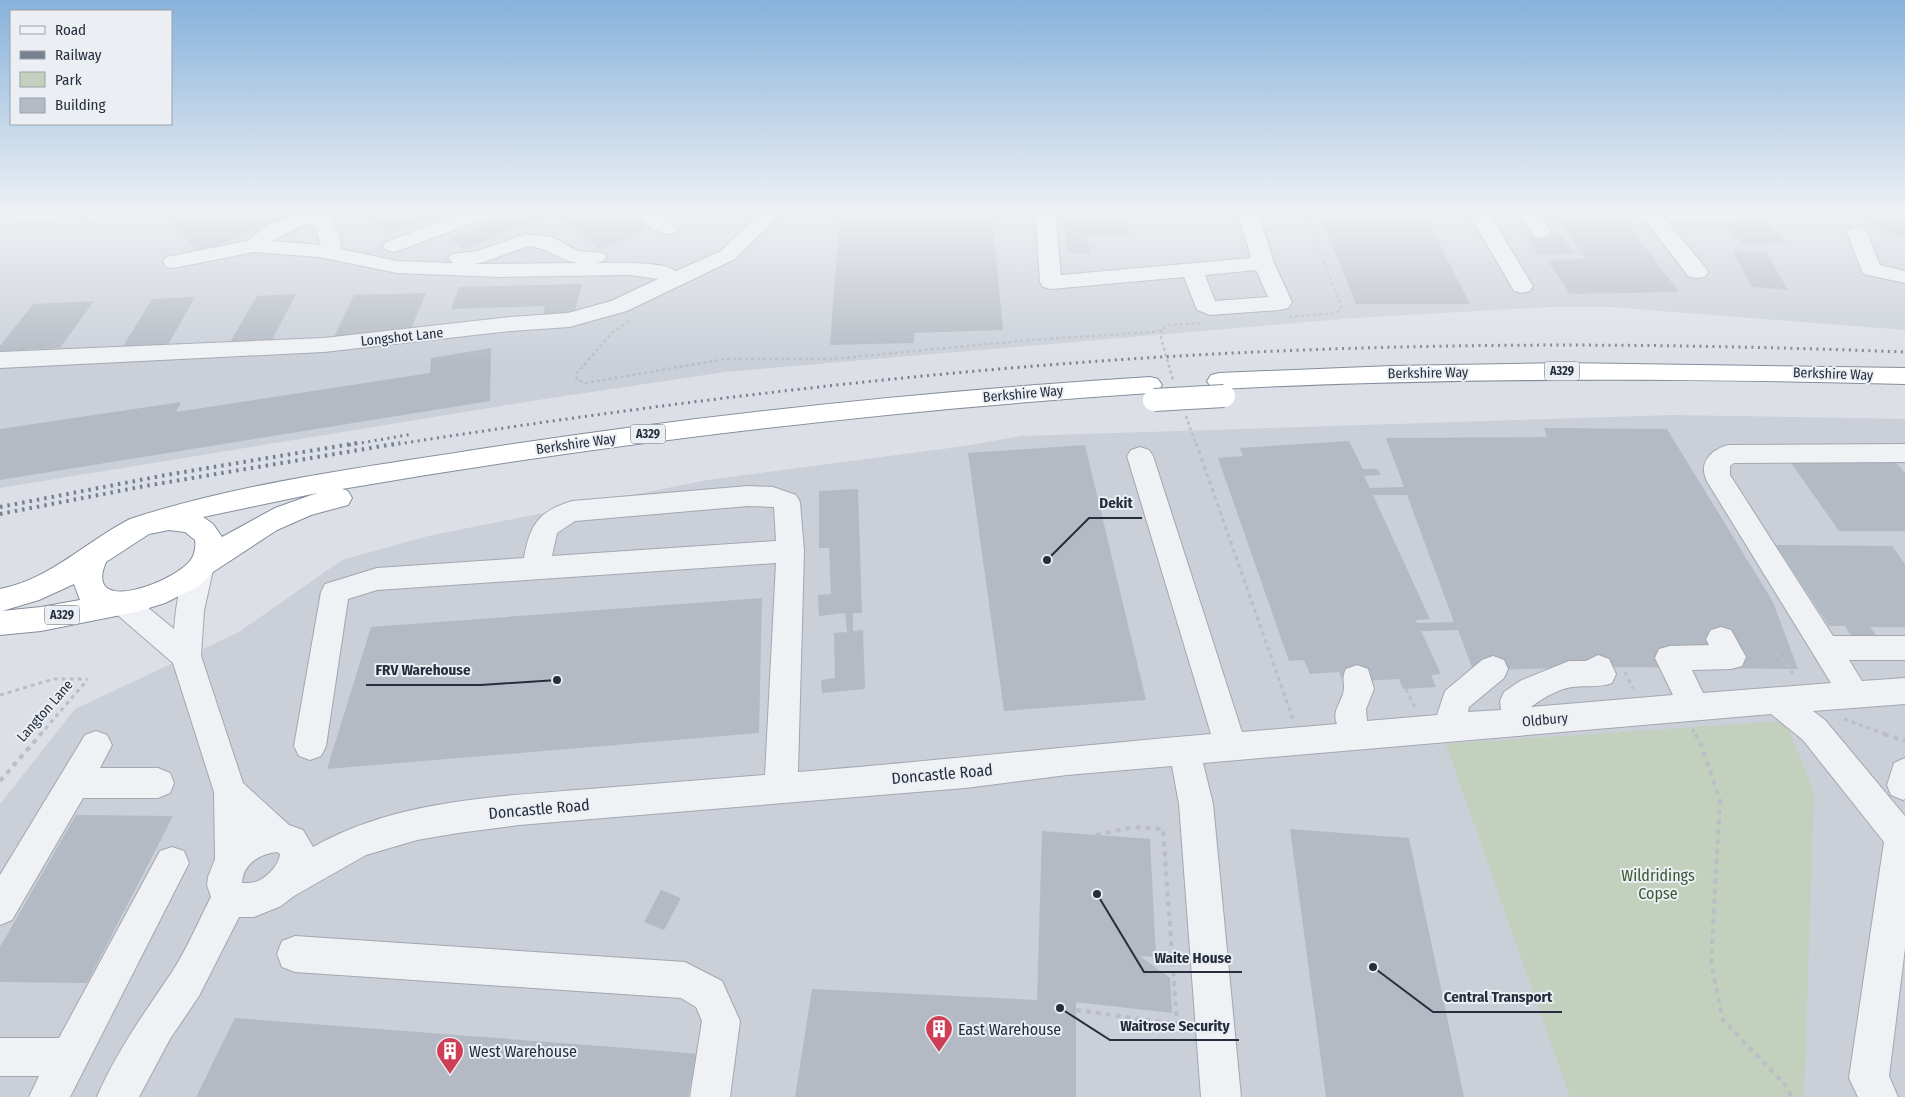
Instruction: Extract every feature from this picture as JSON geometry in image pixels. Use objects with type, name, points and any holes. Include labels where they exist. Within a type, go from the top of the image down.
[{"type":"highway","name":"Berkshire Way","points":[[1222,388],[1311,376],[1515,371],[1786,372],[1905,376]]},
{"type":"highway","name":"Berkshire Way","points":[[151,522],[218,503],[603,440],[883,406],[1222,388],[1350,389],[1533,386],[1721,386],[1905,391]]},
{"type":"highway","name":"Berkshire Way","points":[[202,567],[242,538],[278,516],[298,508],[334,499],[620,454],[1152,392]]},
{"type":"highway","name":"A329","points":[[0,600],[37,589],[74,570],[125,534],[151,522],[181,521],[199,526],[205,530],[210,542],[202,567],[180,584],[164,592],[120,604],[41,619],[0,623]]},
{"type":"highway","name":"A329","points":[[95,555],[87,578],[90,590],[99,600],[120,604]]},
{"type":"street","points":[[385,263],[406,267],[499,271],[630,269],[670,278],[667,263]]},
{"type":"street","points":[[406,267],[424,263]]},
{"type":"street","name":"Longshot Lane","points":[[3,364],[324,345],[511,324],[569,320],[619,306],[670,278],[709,263]]},
{"type":"street","points":[[1049,263],[1051,282],[1195,278],[1267,272]]},
{"type":"street","points":[[1195,278],[1205,305],[1210,308],[1280,304],[1281,302],[1264,263]]},
{"type":"street","points":[[1508,263],[1522,286]]},
{"type":"street","points":[[1689,263],[1696,272]]},
{"type":"street","points":[[1869,263],[1871,269],[1905,277]]},
{"type":"street","points":[[1848,706],[1825,648],[1717,476],[1717,463],[1728,454],[1905,453]]},
{"type":"street","points":[[1140,456],[1232,748]]},
{"type":"street","points":[[536,568],[546,525],[552,520],[572,511],[748,496],[780,498],[787,502],[790,551],[781,787]]},
{"type":"street","points":[[310,746],[335,592],[377,579],[790,551]]},
{"type":"street","points":[[202,567],[190,610],[186,656],[230,792],[232,859],[226,870],[224,880],[226,889],[258,893],[296,864],[298,854],[286,841],[230,792]]},
{"type":"street","points":[[120,604],[186,656]]},
{"type":"street","points":[[1695,707],[1670,658],[1726,648]]},
{"type":"street","points":[[1825,648],[1905,648]]},
{"type":"street","points":[[1518,723],[1515,701],[1523,696],[1569,674],[1601,674],[1610,667]]},
{"type":"street","points":[[1454,721],[1463,701],[1501,669]]},
{"type":"street","points":[[1357,678],[1359,690],[1353,700],[1350,718],[1357,736]]},
{"type":"street","name":"Oldbury","points":[[1184,752],[1357,736],[1454,721],[1518,723],[1776,700],[1848,706],[1905,691]]},
{"type":"street","points":[[1776,700],[1814,730],[1902,838],[1869,1078],[1878,1097]]},
{"type":"street","points":[[0,908],[96,745]]},
{"type":"street","points":[[1184,752],[1192,779],[1196,804],[1222,1097]]},
{"type":"street","name":"Doncastle Road","points":[[118,1097],[157,1026],[186,983],[258,893],[357,843],[423,824],[467,816],[1184,752]]},
{"type":"street","points":[[73,783],[158,783]]},
{"type":"street","name":"Doncastle Road","points":[[232,859],[241,849],[265,837],[286,841],[357,843]]},
{"type":"street","points":[[49,1097],[172,863]]},
{"type":"street","points":[[295,954],[686,980],[709,994],[721,1021],[710,1097]]},
{"type":"street","points":[[0,1057],[70,1057]]},
{"type":"path","points":[[635,317],[612,333],[576,374],[578,380],[586,383],[595,382],[725,359],[828,359],[1044,338],[1162,330],[1163,347],[1175,386]]},
{"type":"path","points":[[1185,413],[1301,741]]},
{"type":"path","points":[[1775,653],[1790,668]]},
{"type":"path","points":[[1610,667],[1635,694]]},
{"type":"path","name":"Langton Lane","points":[[0,695],[54,679],[88,679],[0,781]]},
{"type":"path","points":[[1406,689],[1412,701]]},
{"type":"path","points":[[1848,706],[1905,741]]},
{"type":"path","points":[[1699,739],[1720,800],[1710,963],[1723,1020],[1788,1088],[1791,1097]]},
{"type":"path","points":[[1076,1010],[1177,1024],[1163,829],[1133,827],[1096,835]]},
{"type":"shaded area","points":[[0,263],[1905,263],[1905,330],[1610,307],[1549,307],[1353,318],[725,372],[538,400],[0,488]]},
{"type":"shaded area","points":[[1673,415],[1905,419],[1905,1097],[0,1097],[0,804],[75,709],[239,632],[342,560],[428,536],[707,480],[965,446],[1021,436]]},
{"type":"green space","name":"Wildridings Copse","points":[[1785,721],[1814,792],[1804,1097],[1570,1097],[1446,744]]},
{"type":"building","points":[[836,263],[997,263],[1003,330],[914,333],[914,343],[830,345]]},
{"type":"building","points":[[1340,263],[1449,263],[1470,304],[1356,304]]},
{"type":"building","points":[[1549,263],[1657,263],[1679,292],[1570,294]]},
{"type":"building","points":[[1739,263],[1773,263],[1788,290],[1752,287]]},
{"type":"building","points":[[582,284],[574,314],[543,315],[545,306],[451,309],[459,287]]},
{"type":"building","points":[[426,293],[408,336],[333,339],[354,295]]},
{"type":"building","points":[[296,294],[271,342],[229,344],[257,296]]},
{"type":"building","points":[[195,297],[168,345],[122,348],[152,299]]},
{"type":"building","points":[[94,301],[60,348],[0,351],[0,346],[33,304]]},
{"type":"building","points":[[491,348],[490,401],[0,480],[0,429],[181,402],[176,412],[430,373],[431,358]]},
{"type":"building","points":[[1544,428],[1667,429],[1773,602],[1798,669],[1618,667],[1473,670],[1458,630],[1421,631],[1441,674],[1431,675],[1436,687],[1403,689],[1399,679],[1364,681],[1362,678],[1342,679],[1339,672],[1310,674],[1304,660],[1289,661],[1218,458],[1243,456],[1240,448],[1349,441],[1363,469],[1377,469],[1381,475],[1364,476],[1370,488],[1404,487],[1386,438],[1547,437]],"holes":[[[1373,495],[1407,495],[1454,622],[1417,623],[1416,620],[1430,619]]]},
{"type":"building","points":[[1085,445],[1146,700],[1004,711],[968,453]]},
{"type":"building","points":[[1789,460],[1895,461],[1905,473],[1905,531],[1839,531]]},
{"type":"building","points":[[858,489],[862,613],[853,613],[853,631],[863,630],[865,689],[822,693],[821,680],[835,678],[834,633],[847,632],[845,613],[819,616],[818,595],[831,594],[829,548],[819,548],[819,491]]},
{"type":"building","points":[[1776,545],[1892,546],[1905,564],[1905,627],[1870,627],[1881,642],[1855,642],[1845,626],[1829,626]]},
{"type":"building","points":[[762,598],[759,733],[327,769],[371,627]]},
{"type":"building","points":[[76,815],[173,816],[87,983],[0,982],[0,947]]},
{"type":"building","points":[[1290,829],[1409,838],[1464,1097],[1326,1097]]},
{"type":"building","points":[[1042,831],[1150,839],[1156,957],[1140,956],[1170,978],[1172,1013],[1076,1002],[1076,1097],[795,1097],[812,989],[1037,1000]]},
{"type":"building","points":[[661,890],[681,898],[664,930],[644,922]]},
{"type":"building","name":"West Warehouse","points":[[235,1018],[697,1054],[688,1097],[196,1097]]},
{"type":"railway","points":[[392,445],[502,428],[834,385],[1056,364],[1168,357],[1357,348],[1514,345],[1748,347],[1905,352]]},
{"type":"railway","points":[[349,445],[413,434]]},
{"type":"railway","points":[[0,507],[166,475],[357,443]]},
{"type":"railway","points":[[0,514],[145,486],[400,443]]},
{"type":"place","name":"Dekit","points":[[1047,560]]},
{"type":"place","name":"FRV Warehouse","points":[[557,680]]},
{"type":"place","name":"Waite House","points":[[1097,894]]},
{"type":"place","name":"Central Transport","points":[[1373,967]]},
{"type":"place","name":"Waitrose Security","points":[[1060,1008]]},
{"type":"place","name":"East Warehouse","points":[[939,1053]]},
{"type":"place","name":"West Warehouse","points":[[450,1075]]}]
